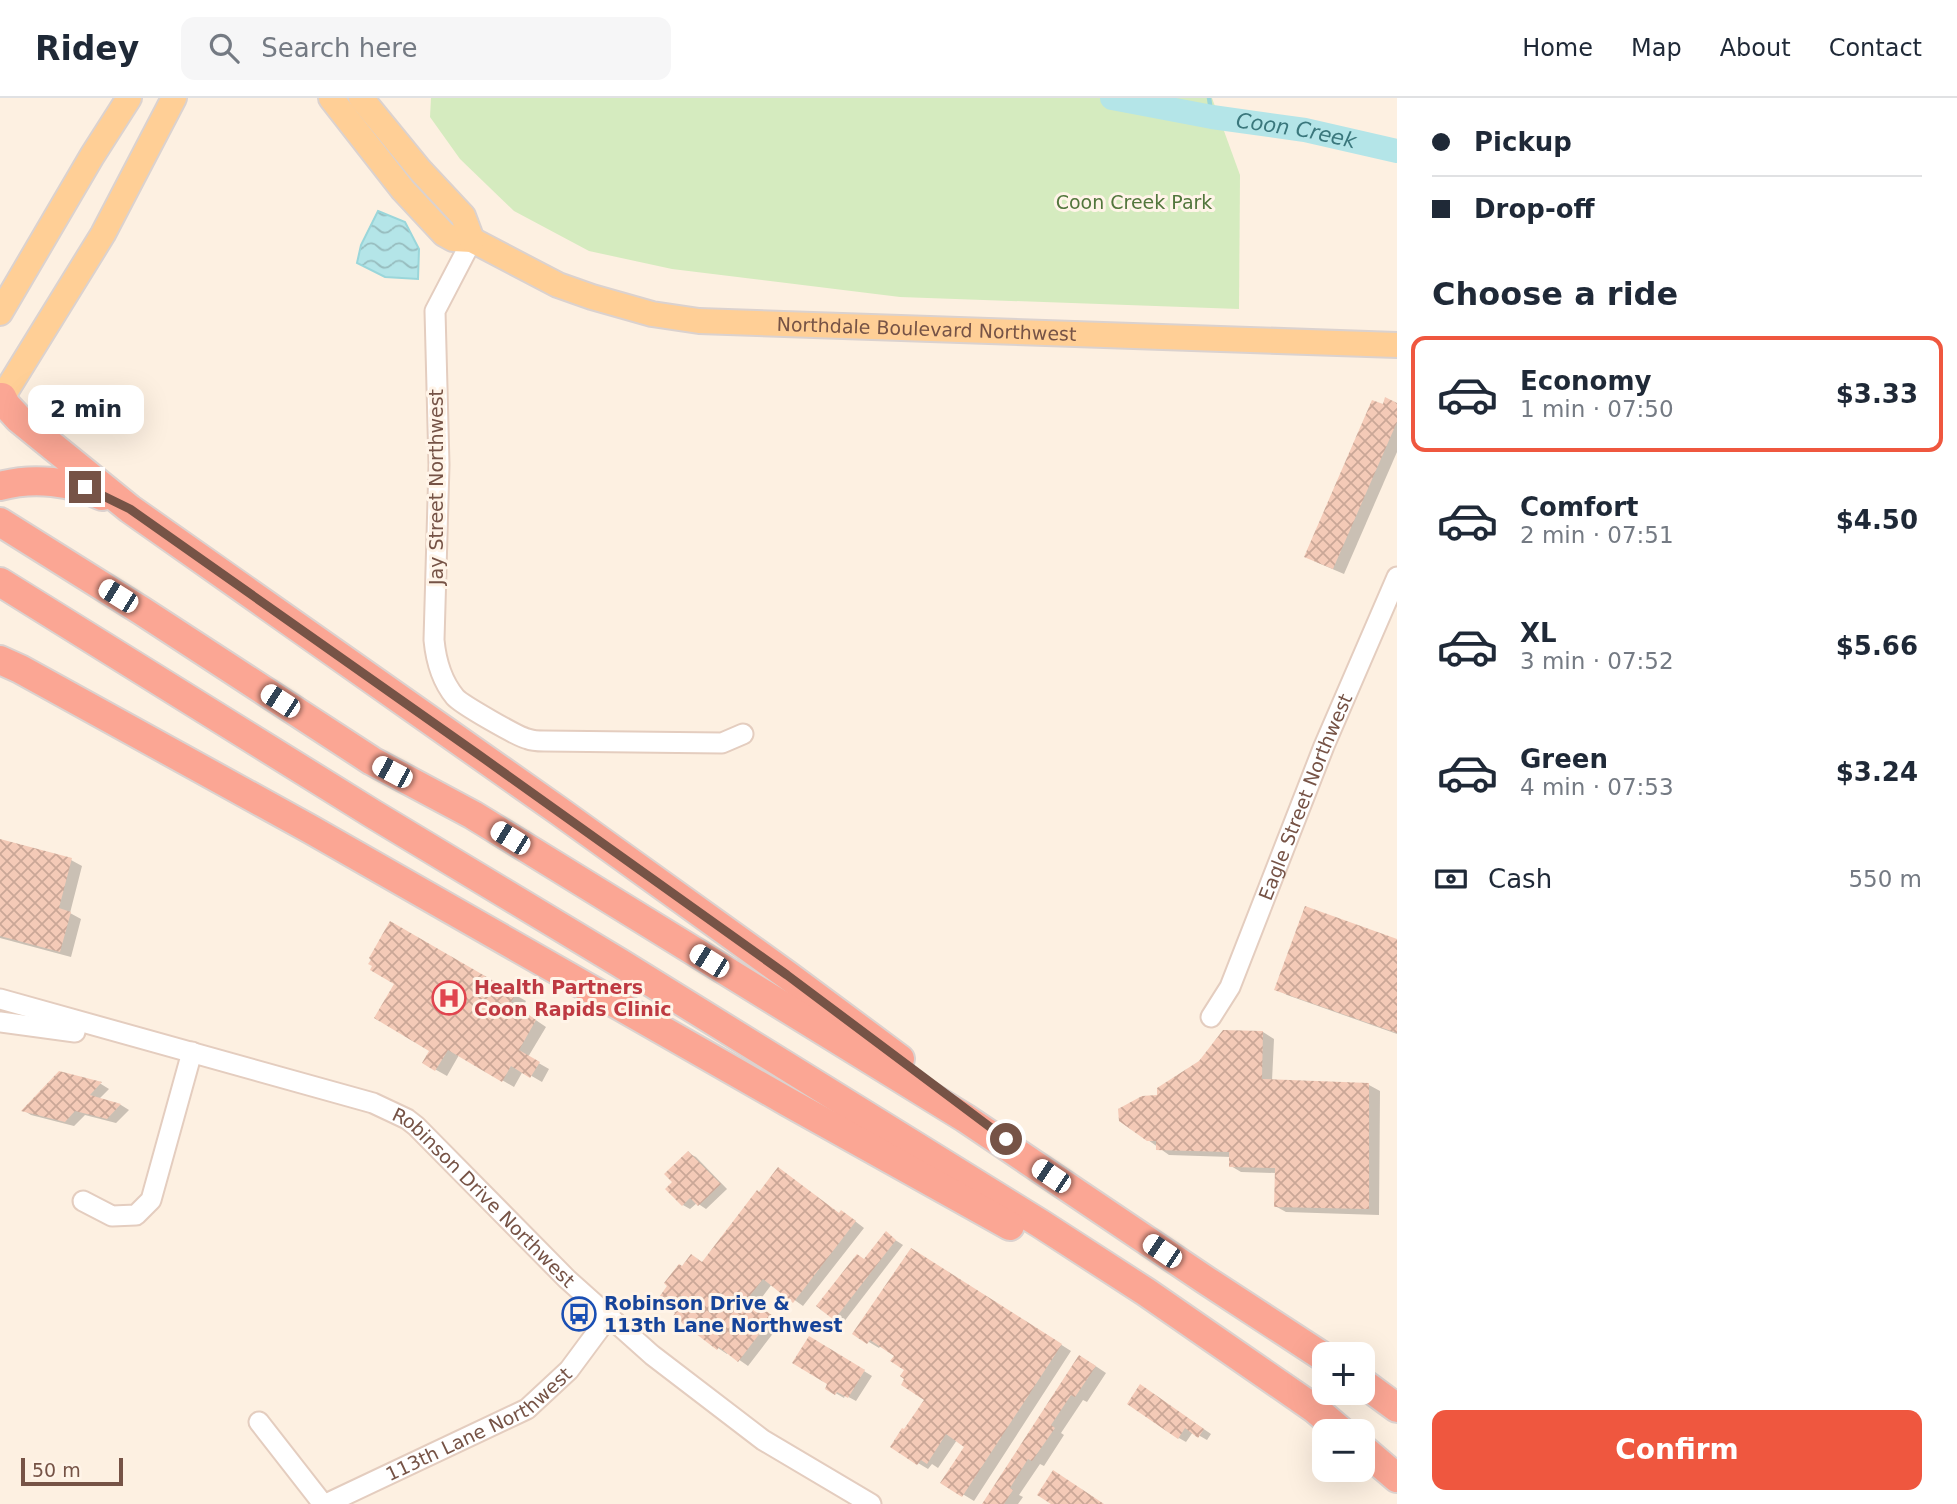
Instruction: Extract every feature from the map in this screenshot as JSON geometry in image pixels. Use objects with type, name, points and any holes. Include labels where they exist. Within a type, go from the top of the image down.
[{"type":"highway","points":[[1,399],[19,419],[130,509],[787,975],[1094,1205]]},
{"type":"highway","points":[[2,485],[50,481],[85,487],[130,509]]},
{"type":"highway","points":[[0,522],[372,761],[473,815],[965,1118],[1312,1349]]},
{"type":"highway","points":[[0,582],[1041,1224],[1146,1292],[1327,1419]]},
{"type":"highway","points":[[7,661],[299,822],[788,1102],[1083,1267],[1315,1409]]},
{"type":"highway","points":[[1375,1392],[1397,1408]]},
{"type":"highway","points":[[1375,1459],[1397,1478]]},
{"type":"main road","points":[[0,313],[85,167],[129,98]]},
{"type":"main road","points":[[1,399],[103,234],[174,98]]},
{"type":"main road","name":"Northdale Boulevard Northwest","points":[[331,98],[424,215],[443,234],[453,239],[471,240],[558,285],[652,314],[699,321],[1397,345]]},
{"type":"main road","points":[[361,98],[420,170],[463,216],[471,240]]},
{"type":"street","name":"Jay Street Northwest","points":[[471,240],[435,311],[439,465],[434,640],[436,663],[442,676],[456,699],[528,739],[722,743],[743,734]]},
{"type":"street","name":"Eagle Street Northwest","points":[[1211,1017],[1230,987],[1324,746],[1397,577]]},
{"type":"street","name":"Robinson Drive Northwest","points":[[0,999],[373,1103],[407,1119],[567,1279],[652,1355],[762,1440],[871,1504]]},
{"type":"street","name":"Robinson Drive Northwest","points":[[0,1022],[156,1042]]},
{"type":"street","points":[[83,1201],[112,1216],[136,1215],[151,1200],[192,1052]]},
{"type":"street","name":"113th Lane Northwest","points":[[325,1504],[527,1409],[569,1370],[609,1317]]},
{"type":"street","points":[[259,1422],[325,1504]]},
{"type":"green space","name":"Coon Creek Park","points":[[431,98],[1212,98],[1240,175],[1239,309],[900,297],[672,269],[589,251],[514,211],[460,159],[430,117]]},
{"type":"water","points":[[378,211],[405,222],[419,249],[418,279],[385,277],[357,263],[361,245]]},
{"type":"building","points":[[1385,397],[1397,403],[1397,422],[1333,569],[1304,557],[1372,400],[1383,404]]},
{"type":"building","points":[[0,839],[72,858],[59,908],[71,912],[60,952],[0,936]]},
{"type":"building","points":[[1305,906],[1397,939],[1397,1033],[1274,990]]},
{"type":"building","name":"Health Partners Coon Rapids Clinic","points":[[390,921],[516,994],[511,1002],[536,1020],[519,1050],[540,1062],[530,1078],[511,1066],[502,1082],[448,1050],[435,1071],[422,1063],[429,1051],[374,1018],[394,984],[370,970],[372,966],[368,964]]},
{"type":"building","points":[[1223,1030],[1263,1031],[1262,1079],[1369,1083],[1369,1209],[1274,1207],[1275,1168],[1229,1167],[1229,1152],[1156,1150],[1156,1141],[1147,1141],[1119,1121],[1118,1109],[1142,1096],[1157,1095],[1157,1088],[1199,1061]]},
{"type":"building","points":[[59,1071],[102,1082],[90,1095],[121,1104],[107,1119],[75,1111],[65,1122],[21,1111]]},
{"type":"building","points":[[688,1151],[721,1184],[698,1206],[690,1198],[682,1206],[665,1189],[672,1182],[664,1174]]},
{"type":"building","points":[[778,1167],[839,1213],[841,1210],[856,1221],[793,1303],[763,1279],[748,1298],[773,1316],[738,1362],[719,1347],[717,1350],[657,1300],[667,1286],[664,1283],[679,1264],[682,1266],[691,1254],[702,1262]]},
{"type":"building","points":[[886,1231],[896,1240],[834,1320],[816,1306],[857,1254],[864,1259]]},
{"type":"building","points":[[911,1248],[1062,1344],[962,1497],[940,1483],[964,1447],[946,1434],[927,1464],[921,1460],[917,1465],[890,1447],[924,1400],[901,1385],[904,1379],[900,1376],[904,1370],[890,1361],[894,1356],[870,1340],[867,1344],[852,1334]]},
{"type":"building","points":[[809,1336],[865,1370],[848,1398],[825,1389],[827,1384],[792,1363]]},
{"type":"building","points":[[1079,1355],[1096,1366],[1075,1397],[1071,1395],[1051,1425],[1055,1428],[1032,1461],[1028,1459],[1010,1488],[1013,1490],[1004,1504],[982,1504]]},
{"type":"building","points":[[1140,1384],[1204,1429],[1198,1438],[1185,1428],[1178,1439],[1127,1404]]},
{"type":"building","points":[[1053,1470],[1104,1504],[1051,1504],[1037,1495]]},
{"type":"waterway","name":"Coon Creek","points":[[1112,98],[1212,117],[1305,130],[1397,151]]},
{"type":"waterway","points":[[1209,98],[1212,117]]},
{"type":"place","name":"Health Partners Coon Rapids Clinic","points":[[449,998]]},
{"type":"place","name":"Robinson Drive & 113th Lane Northwest","points":[[579,1314]]},
{"type":"route","points":[[85,487],[130,509],[479,755],[787,975],[1006,1139]]}]
